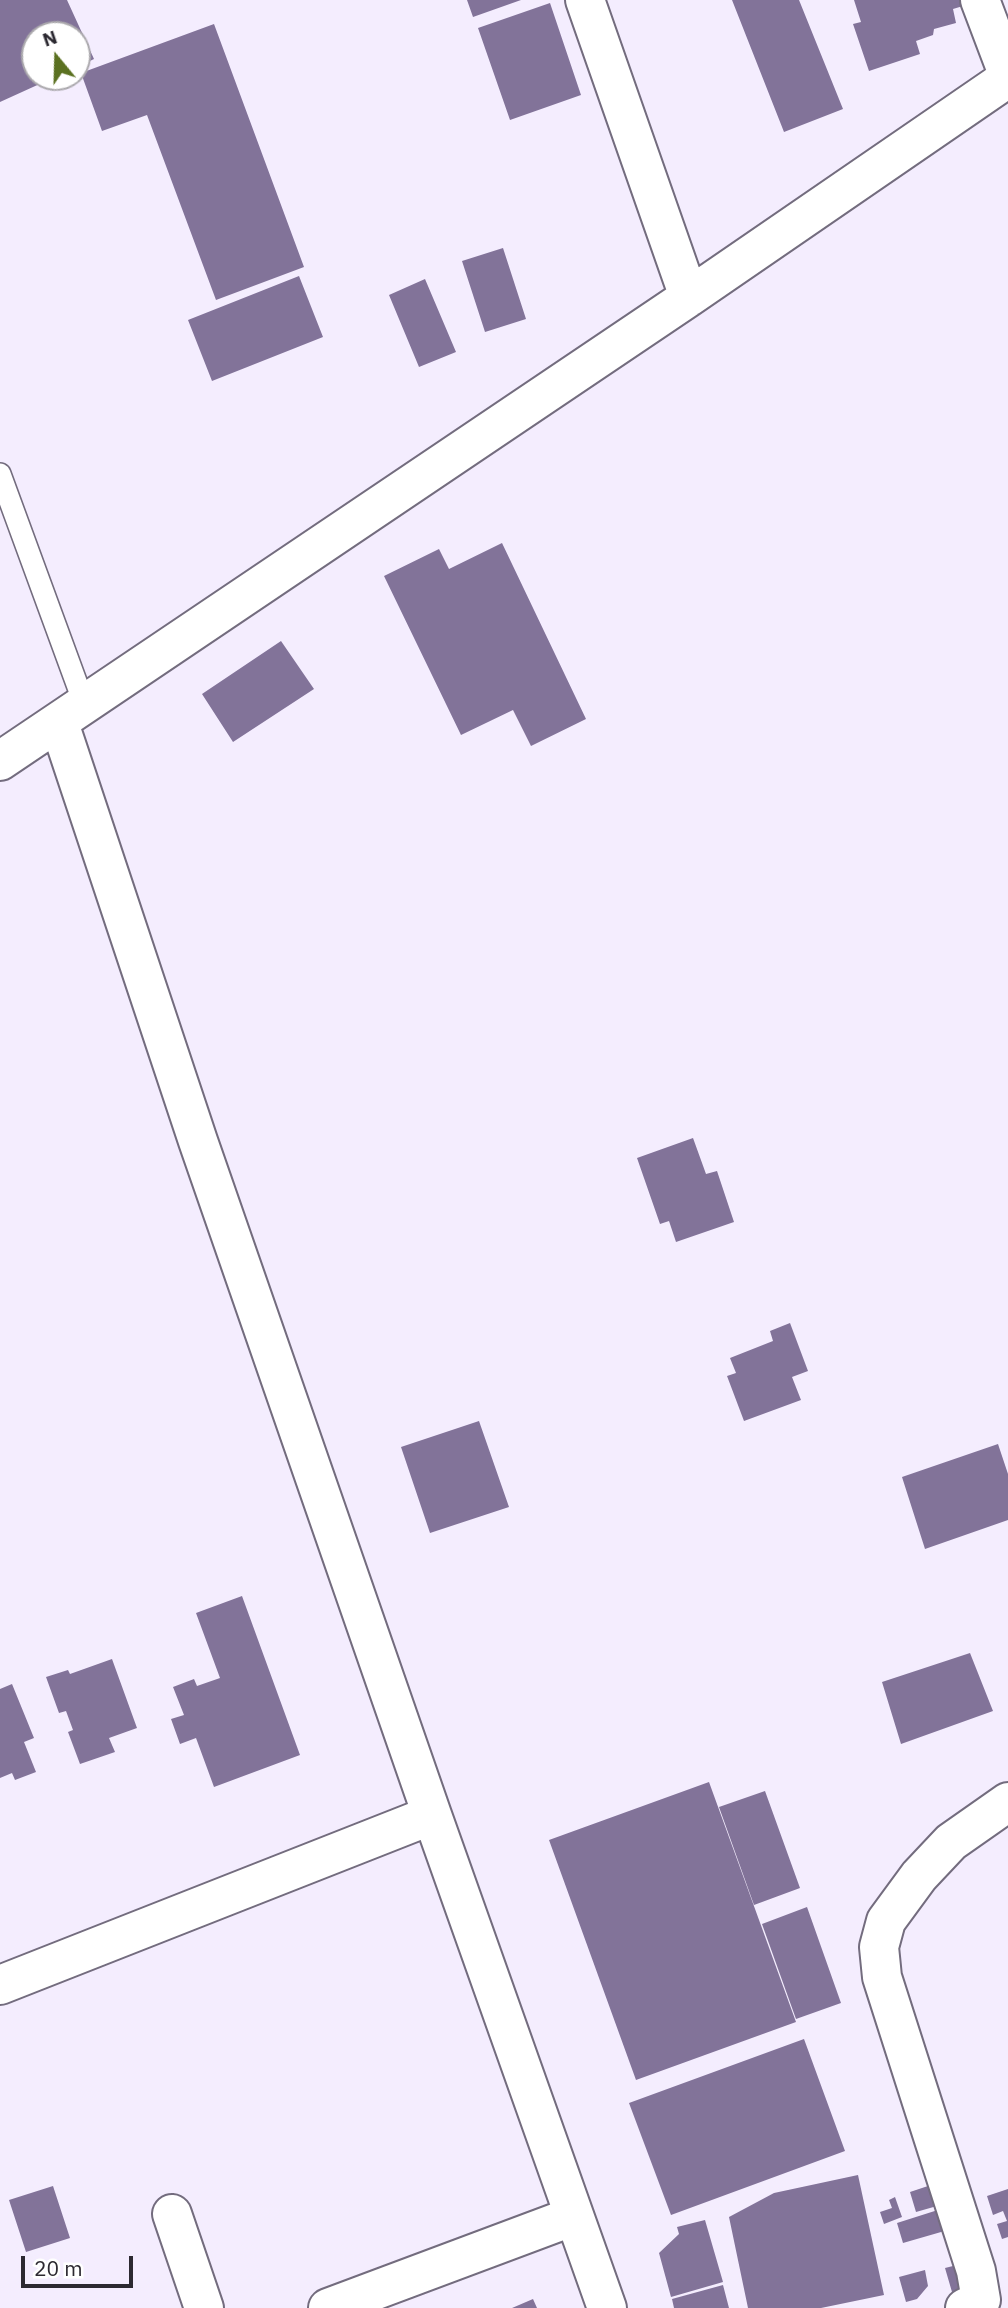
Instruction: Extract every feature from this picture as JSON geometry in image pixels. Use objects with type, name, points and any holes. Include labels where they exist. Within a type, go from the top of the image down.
[{"type":"street","points":[[585,0],[689,297]]},
{"type":"street","points":[[0,761],[689,297],[1008,76],[980,0]]},
{"type":"street","points":[[72,714],[194,1128],[432,1815],[607,2308]]},
{"type":"street","points":[[965,2308],[981,2300],[976,2271],[881,1977],[879,1947],[886,1921],[919,1876],[951,1842],[1008,1802]]},
{"type":"street","points":[[0,1985],[432,1815]]},
{"type":"street","points":[[172,2214],[204,2308]]},
{"type":"street","points":[[328,2308],[574,2216]]},
{"type":"lane","points":[[0,474],[72,714]]},
{"type":"building","points":[[0,0],[67,0],[77,21],[21,21],[21,91],[24,91],[0,102]]},
{"type":"building","points":[[467,0],[521,0],[473,17]]},
{"type":"building","points":[[732,0],[799,0],[843,109],[784,132]]},
{"type":"building","points":[[854,0],[962,0],[963,6],[953,9],[956,23],[934,29],[933,35],[916,41],[920,54],[869,71],[853,24],[861,22]]},
{"type":"building","points":[[550,3],[581,95],[510,120],[478,28]]},
{"type":"building","points":[[214,24],[304,267],[216,300],[147,115],[102,131],[88,91],[91,91],[91,69]]},
{"type":"building","points":[[503,248],[526,319],[485,332],[462,261]]},
{"type":"building","points":[[299,276],[323,337],[212,381],[188,320]]},
{"type":"building","points":[[425,279],[456,352],[419,367],[389,295]]},
{"type":"building","points":[[502,543],[586,719],[531,746],[513,710],[461,735],[384,576],[439,549],[449,569]]},
{"type":"building","points":[[281,641],[314,689],[233,742],[202,694]]},
{"type":"building","points":[[693,1138],[706,1174],[717,1171],[734,1222],[676,1242],[669,1221],[660,1224],[637,1158]]},
{"type":"building","points":[[790,1323],[808,1371],[792,1377],[801,1400],[744,1421],[727,1376],[736,1373],[730,1358],[773,1341],[770,1331]]},
{"type":"building","points":[[479,1421],[509,1507],[430,1533],[401,1447]]},
{"type":"building","points":[[998,1444],[1008,1474],[1008,1520],[925,1549],[902,1477]]},
{"type":"building","points":[[242,1596],[300,1755],[214,1787],[196,1738],[180,1744],[171,1719],[184,1715],[173,1687],[194,1679],[197,1686],[220,1678],[196,1613]]},
{"type":"building","points":[[970,1653],[993,1711],[901,1744],[882,1682]]},
{"type":"building","points":[[112,1659],[137,1728],[109,1738],[115,1752],[80,1764],[68,1732],[73,1730],[66,1711],[59,1713],[46,1677],[68,1670],[70,1674]]},
{"type":"building","points":[[12,1684],[34,1738],[24,1742],[36,1772],[15,1780],[12,1773],[0,1778],[0,1689]]},
{"type":"building","points":[[709,1782],[796,2022],[636,2080],[549,1840]]},
{"type":"building","points":[[765,1791],[800,1888],[754,1905],[719,1807]]},
{"type":"building","points":[[807,1907],[841,2003],[796,2019],[762,1924]]},
{"type":"building","points":[[804,2039],[845,2151],[671,2215],[629,2103]]},
{"type":"building","points":[[858,2175],[884,2295],[821,2308],[748,2308],[729,2217],[774,2193]]},
{"type":"building","points":[[931,2185],[937,2206],[916,2212],[910,2192]]},
{"type":"building","points":[[53,2186],[70,2238],[26,2252],[9,2200]]},
{"type":"building","points":[[1008,2189],[1008,2237],[1002,2239],[997,2224],[1007,2221],[1003,2211],[993,2215],[987,2196]]},
{"type":"building","points":[[895,2197],[902,2217],[884,2224],[880,2212],[892,2208],[889,2200]]},
{"type":"building","points":[[941,2209],[948,2230],[903,2243],[897,2223]]},
{"type":"building","points":[[705,2220],[723,2282],[671,2297],[659,2253],[679,2234],[677,2227]]},
{"type":"building","points":[[965,2263],[961,2290],[952,2292],[945,2268]]},
{"type":"building","points":[[925,2270],[928,2286],[917,2299],[906,2302],[899,2277]]},
{"type":"building","points":[[723,2285],[729,2308],[674,2308],[672,2299]]},
{"type":"building","points":[[533,2299],[537,2308],[512,2308]]}]
